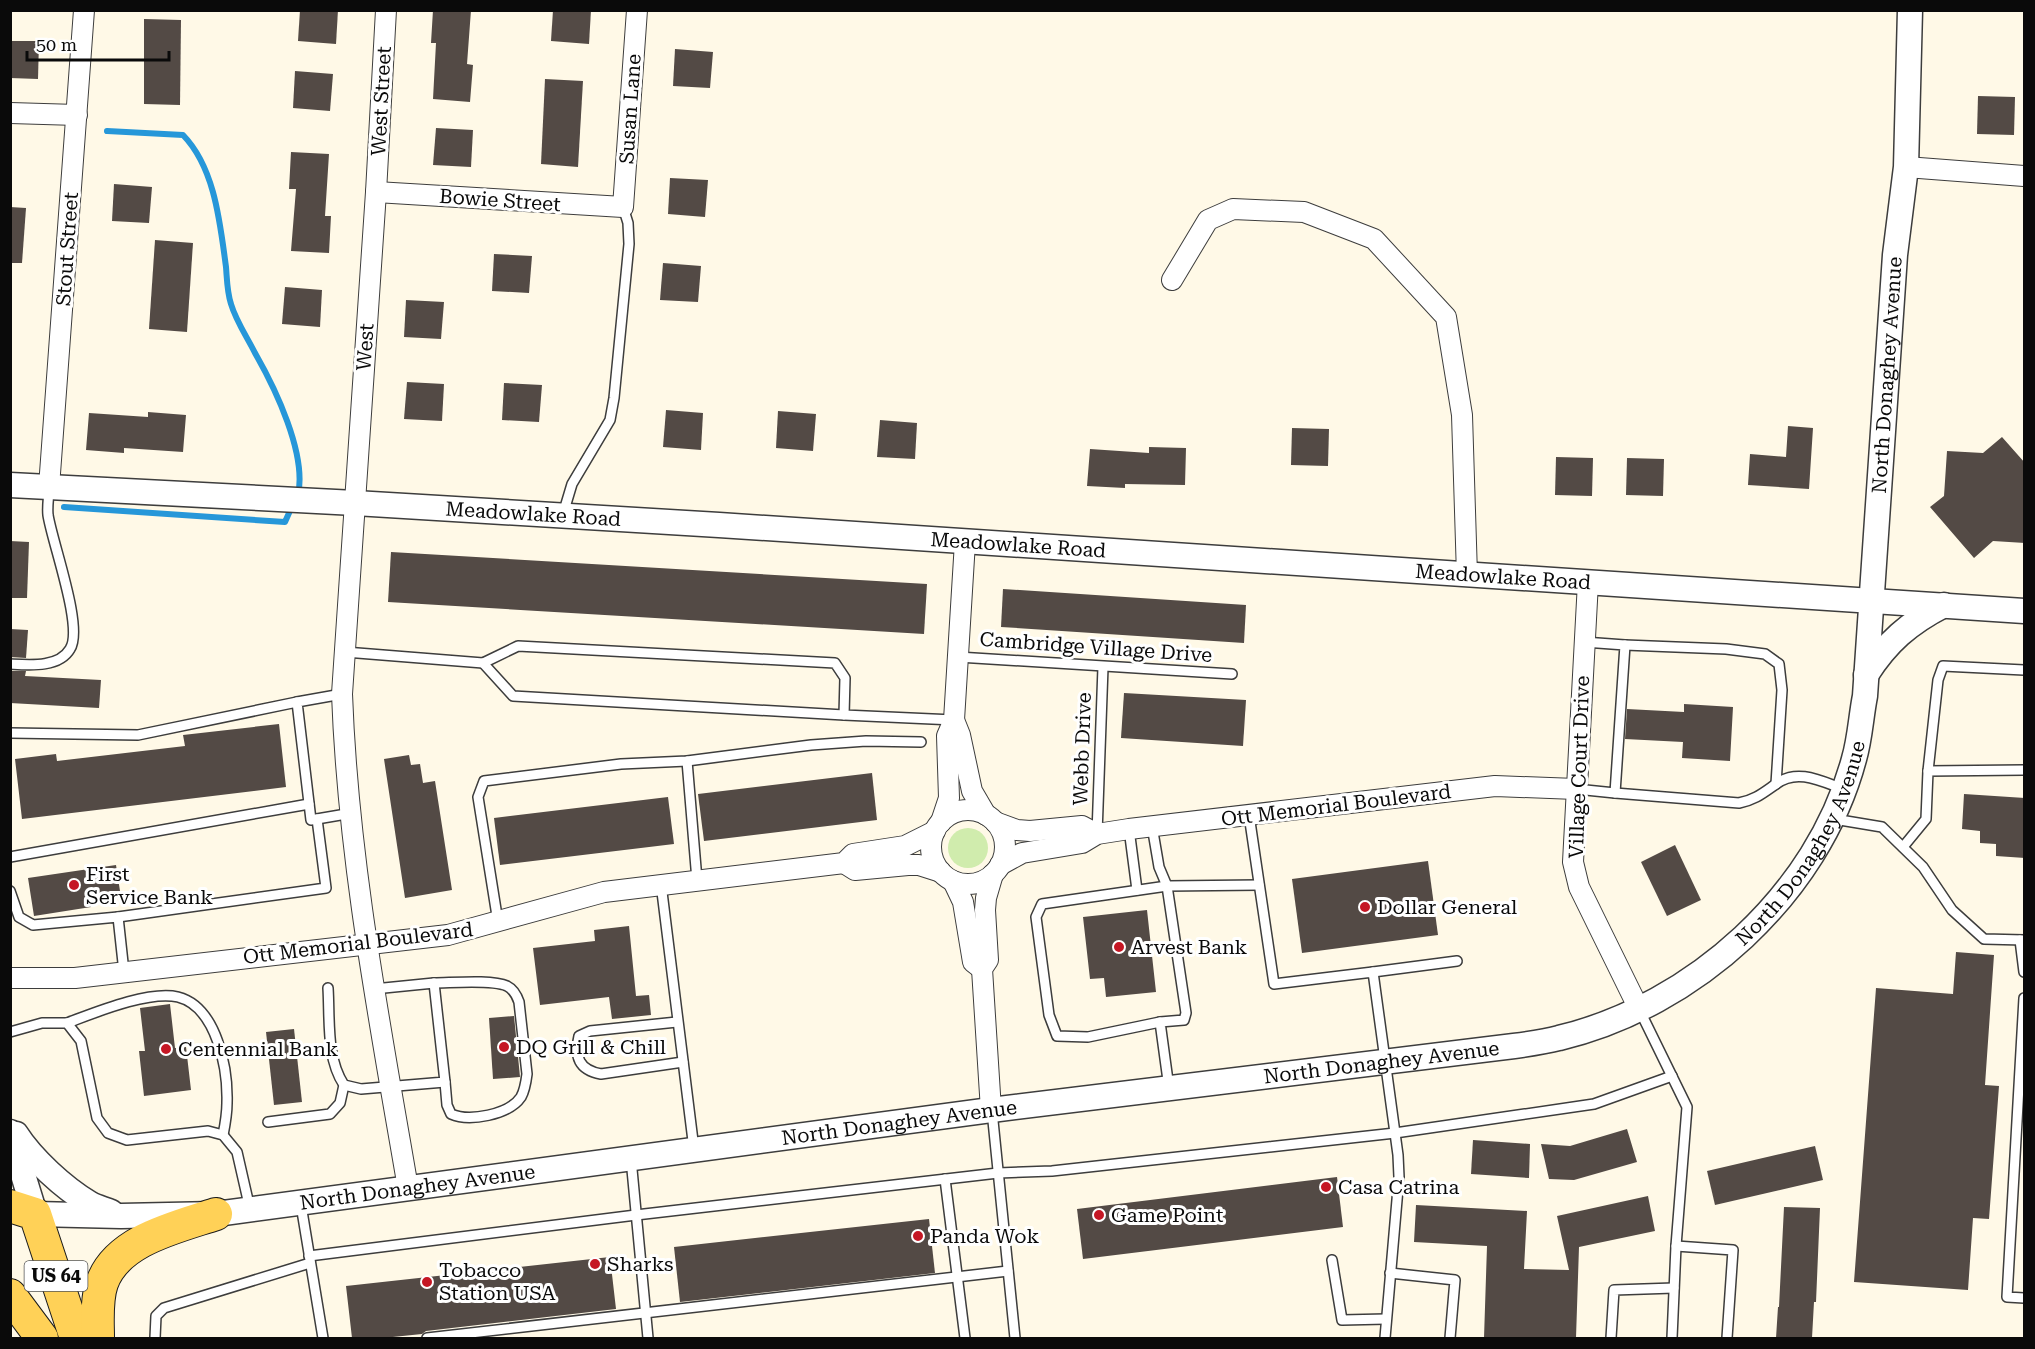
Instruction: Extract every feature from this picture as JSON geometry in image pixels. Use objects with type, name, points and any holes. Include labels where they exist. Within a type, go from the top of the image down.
[{"type":"main road","name":"US 64","points":[[23,1210],[76,1338]]},
{"type":"main road","points":[[98,1338],[98,1312],[102,1284],[114,1262],[142,1240],[216,1214]]},
{"type":"main road","points":[[10,1295],[42,1338]]},
{"type":"street","name":"Stout Street","points":[[49,487],[84,10]]},
{"type":"street","name":"West Street","points":[[376,192],[386,10]]},
{"type":"street","name":"Susan Lane","points":[[623,207],[637,10]]},
{"type":"street","name":"North Donaghey Avenue","points":[[23,1210],[121,1216],[216,1214],[992,1110],[1514,1046],[1560,1038],[1639,1009],[1680,986],[1733,948],[1771,909],[1806,865],[1832,819],[1854,759],[1866,675],[1895,255],[1906,167],[1910,10]]},
{"type":"street","points":[[10,113],[77,115]]},
{"type":"street","points":[[1906,167],[2025,176]]},
{"type":"street","name":"Bowie Street","points":[[376,192],[623,207]]},
{"type":"street","name":"West","points":[[376,192],[342,694],[344,748],[367,944],[408,1188]]},
{"type":"street","points":[[1172,280],[1208,220],[1233,209],[1304,212],[1374,239],[1446,316],[1462,415],[1467,575]]},
{"type":"street","name":"Meadowlake Road","points":[[10,485],[355,503],[2025,610]]},
{"type":"street","points":[[964,542],[954,720],[947,736],[949,798],[932,842],[932,853],[935,863],[947,876],[963,902],[973,962],[982,969]]},
{"type":"street","name":"Village Court Drive","points":[[1588,582],[1573,862],[1579,887],[1639,1009]]},
{"type":"street","points":[[1866,675],[1881,652],[1900,633],[1922,616],[1944,605]]},
{"type":"street","points":[[954,720],[960,735],[972,791],[1001,830],[1005,841],[1004,855],[986,898],[988,960],[982,969],[992,1110]]},
{"type":"street","name":"Ott Memorial Boulevard","points":[[997,870],[1022,853],[1082,843],[1097,834],[1129,829],[1496,786],[1576,789]]},
{"type":"street","points":[[938,827],[952,814],[963,811],[977,812],[991,819]]},
{"type":"street","name":"Ott Memorial Boulevard","points":[[991,819],[1017,830],[1082,826],[1097,834]]},
{"type":"street","name":"Ott Memorial Boulevard","points":[[10,978],[75,978],[448,935],[604,892],[844,862],[853,854],[905,846],[938,827]]},
{"type":"street","name":"Ott Memorial Boulevard","points":[[844,862],[855,870],[919,865],[947,876]]},
{"type":"street","points":[[947,876],[970,884],[984,880],[997,870]]},
{"type":"street","points":[[10,1126],[23,1145],[58,1179],[89,1203],[121,1216]]},
{"type":"street","points":[[10,1132],[23,1210]]},
{"type":"lane","points":[[563,516],[572,484],[610,420],[629,244],[628,222],[623,207]]},
{"type":"lane","points":[[10,664],[48,663],[61,658],[70,651],[72,645],[73,619],[48,513],[49,487]]},
{"type":"lane","points":[[1584,642],[1726,649],[1765,654],[1779,664],[1782,690],[1776,784]]},
{"type":"lane","points":[[1615,793],[1625,645]]},
{"type":"lane","points":[[345,652],[483,663],[518,646],[835,663],[845,678],[844,715]]},
{"type":"lane","name":"Cambridge Village Drive","points":[[958,657],[1232,674]]},
{"type":"lane","points":[[483,663],[513,696],[954,720]]},
{"type":"lane","points":[[1903,847],[1926,819],[1928,771],[1938,680],[1943,666],[2025,670]]},
{"type":"lane","name":"Webb Drive","points":[[1097,834],[1103,667]]},
{"type":"lane","points":[[10,733],[138,735],[342,694]]},
{"type":"lane","points":[[297,702],[311,820],[352,813]]},
{"type":"lane","points":[[498,922],[478,797],[484,781],[621,764],[687,761],[822,744],[866,741],[921,742]]},
{"type":"lane","points":[[687,761],[697,880]]},
{"type":"lane","points":[[1928,771],[2025,770]]},
{"type":"lane","points":[[1576,789],[1739,803],[1751,801],[1776,784],[1798,776],[1843,789]]},
{"type":"lane","points":[[10,858],[309,804]]},
{"type":"lane","points":[[1249,815],[1274,984],[1457,961]]},
{"type":"lane","points":[[10,891],[19,917],[33,925],[118,917],[326,888],[317,819]]},
{"type":"lane","points":[[1832,819],[1882,827],[1923,867],[1952,910],[1984,939],[2023,940],[2025,972]]},
{"type":"lane","points":[[1152,826],[1159,867],[1167,886],[1186,1013],[1184,1020],[1160,1022],[1088,1037],[1057,1036],[1049,1015],[1036,917],[1042,904],[1167,886],[1259,885]]},
{"type":"lane","points":[[1129,829],[1137,890]]},
{"type":"lane","points":[[661,884],[694,1149]]},
{"type":"lane","points":[[118,917],[124,972]]},
{"type":"lane","points":[[1373,972],[1399,1177],[1385,1338]]},
{"type":"lane","points":[[374,989],[434,983],[487,982],[508,986],[516,994],[520,1012],[526,1084],[522,1096],[514,1105],[501,1112],[460,1118],[451,1114],[447,1105],[434,983]]},
{"type":"lane","points":[[328,988],[332,1058],[335,1072],[344,1085],[361,1089],[445,1082]]},
{"type":"lane","points":[[10,1032],[42,1023],[66,1023],[105,1009],[162,996],[178,997],[202,1014],[216,1035],[225,1076],[227,1104],[224,1135]]},
{"type":"lane","points":[[2025,998],[2007,1297],[2025,1298]]},
{"type":"lane","points":[[1639,1009],[1687,1107],[1676,1246],[1672,1338]]},
{"type":"lane","points":[[678,1022],[590,1031],[579,1036],[576,1046],[579,1062],[589,1071],[601,1074],[683,1062]]},
{"type":"lane","points":[[1160,1022],[1169,1088]]},
{"type":"lane","points":[[66,1023],[81,1041],[97,1118],[108,1133],[127,1140],[208,1131],[224,1135],[237,1152],[250,1209]]},
{"type":"lane","points":[[155,1338],[156,1316],[164,1308],[310,1259],[636,1215],[945,1179],[998,1173],[1053,1171],[1395,1133],[1594,1104],[1672,1076]]},
{"type":"lane","points":[[268,1122],[330,1114],[340,1103],[344,1085]]},
{"type":"lane","points":[[992,1110],[1015,1338]]},
{"type":"lane","points":[[630,1158],[648,1338]]},
{"type":"lane","points":[[945,1179],[965,1338]]},
{"type":"lane","points":[[301,1202],[323,1338]]},
{"type":"lane","points":[[1676,1246],[1733,1250],[1727,1338]]},
{"type":"lane","points":[[1332,1260],[1342,1320],[1386,1319]]},
{"type":"lane","points":[[427,1338],[1008,1271]]},
{"type":"lane","points":[[1390,1273],[1455,1280],[1450,1338]]},
{"type":"lane","points":[[1611,1338],[1614,1290],[1674,1288]]},
{"type":"green space","points":[[968,828],[976,829],[982,834],[987,840],[987,856],[982,862],[976,867],[968,868],[960,867],[954,862],[949,856],[948,848],[949,840],[954,834],[960,829]]},
{"type":"building","points":[[300,10],[338,10],[336,44],[298,41]]},
{"type":"building","points":[[433,10],[471,10],[467,64],[473,65],[470,102],[433,99],[436,43],[431,43]]},
{"type":"building","points":[[553,10],[591,10],[589,44],[551,41]]},
{"type":"building","points":[[144,19],[181,20],[180,105],[144,104]]},
{"type":"building","points":[[10,41],[39,41],[38,79],[10,78]]},
{"type":"building","points":[[675,49],[713,52],[710,88],[673,86]]},
{"type":"building","points":[[295,71],[333,74],[330,111],[293,108]]},
{"type":"building","points":[[545,79],[583,81],[578,167],[541,164]]},
{"type":"building","points":[[1978,96],[2015,97],[2014,135],[1977,134]]},
{"type":"building","points":[[436,128],[473,130],[471,167],[433,165]]},
{"type":"building","points":[[291,152],[329,154],[325,216],[331,216],[329,253],[291,251],[296,189],[289,189]]},
{"type":"building","points":[[670,178],[708,180],[705,217],[668,214]]},
{"type":"building","points":[[114,184],[152,187],[149,223],[112,221]]},
{"type":"building","points":[[10,207],[26,208],[22,263],[10,263]]},
{"type":"building","points":[[155,240],[193,243],[187,332],[149,329]]},
{"type":"building","points":[[494,254],[532,256],[529,293],[492,291]]},
{"type":"building","points":[[663,263],[701,266],[698,302],[660,300]]},
{"type":"building","points":[[285,287],[322,290],[320,327],[282,324]]},
{"type":"building","points":[[406,300],[444,302],[441,339],[404,337]]},
{"type":"building","points":[[407,382],[444,384],[442,421],[404,419]]},
{"type":"building","points":[[504,383],[542,385],[539,422],[502,420]]},
{"type":"building","points":[[666,410],[703,413],[701,450],[663,447]]},
{"type":"building","points":[[778,411],[816,414],[813,451],[776,448]]},
{"type":"building","points":[[148,412],[186,415],[183,452],[124,448],[124,453],[86,450],[89,413],[148,417]]},
{"type":"building","points":[[880,420],[917,423],[915,459],[877,457]]},
{"type":"building","points":[[1788,426],[1813,428],[1809,489],[1748,485],[1750,454],[1786,457]]},
{"type":"building","points":[[1292,428],[1329,429],[1328,466],[1291,465]]},
{"type":"building","points":[[2002,437],[2025,463],[2025,543],[1993,541],[1974,558],[1930,507],[1944,496],[1947,451],[1983,453]]},
{"type":"building","points":[[1149,447],[1186,448],[1185,485],[1125,484],[1125,488],[1087,486],[1090,449],[1149,453]]},
{"type":"building","points":[[1556,457],[1593,458],[1592,496],[1555,495]]},
{"type":"building","points":[[1627,458],[1664,459],[1663,496],[1626,495]]},
{"type":"building","points":[[10,541],[29,542],[27,598],[10,598]]},
{"type":"building","points":[[391,552],[927,584],[924,634],[388,602]]},
{"type":"building","points":[[1003,589],[1246,605],[1244,643],[1001,627]]},
{"type":"building","points":[[10,629],[28,630],[26,658],[10,657]]},
{"type":"building","points":[[10,671],[26,671],[25,676],[101,680],[99,708],[10,703]]},
{"type":"building","points":[[1124,693],[1246,700],[1243,746],[1121,738]]},
{"type":"building","points":[[1684,704],[1733,707],[1730,761],[1682,758],[1683,742],[1625,739],[1627,709],[1684,712]]},
{"type":"building","points":[[279,724],[286,787],[22,819],[15,759],[56,754],[57,761],[185,746],[183,735]]},
{"type":"building","points":[[409,755],[411,765],[420,764],[423,783],[435,781],[452,890],[405,898],[384,759]]},
{"type":"building","points":[[872,773],[877,820],[704,841],[698,794]]},
{"type":"building","points":[[1964,794],[2025,798],[2025,858],[1996,856],[1996,844],[1980,843],[1980,831],[1962,829]]},
{"type":"building","points":[[668,797],[674,844],[500,865],[494,818]]},
{"type":"building","points":[[1675,845],[1701,900],[1667,916],[1641,862]]},
{"type":"building","name":"Dollar General","points":[[1428,861],[1438,935],[1302,953],[1292,879]]},
{"type":"building","name":"First Service Bank","points":[[116,865],[120,891],[90,895],[91,907],[34,916],[28,878]]},
{"type":"building","name":"Arvest Bank","points":[[1147,910],[1156,992],[1106,997],[1104,978],[1090,979],[1083,917]]},
{"type":"building","points":[[629,926],[636,996],[649,995],[651,1015],[612,1019],[609,997],[540,1005],[533,948],[595,941],[594,930]]},
{"type":"building","points":[[1956,952],[1994,955],[1985,1085],[1999,1086],[1989,1219],[1973,1218],[1968,1290],[1854,1282],[1876,988],[1953,994]]},
{"type":"building","name":"Centennial Bank","points":[[170,1004],[175,1048],[186,1047],[191,1090],[144,1096],[139,1051],[145,1051],[140,1008]]},
{"type":"building","name":"DQ Grill & Chill","points":[[514,1016],[520,1077],[493,1079],[489,1018]]},
{"type":"building","points":[[294,1029],[302,1102],[274,1105],[266,1032]]},
{"type":"building","points":[[1627,1129],[1637,1162],[1574,1180],[1549,1179],[1541,1144],[1570,1146]]},
{"type":"building","points":[[1473,1140],[1530,1144],[1529,1178],[1471,1174]]},
{"type":"building","points":[[1815,1146],[1823,1180],[1715,1205],[1707,1171]]},
{"type":"building","points":[[1337,1177],[1343,1227],[1083,1259],[1077,1209]]},
{"type":"building","points":[[1648,1196],[1655,1231],[1579,1247],[1576,1338],[1484,1338],[1487,1246],[1414,1242],[1416,1205],[1527,1211],[1524,1269],[1569,1270],[1557,1216]]},
{"type":"building","points":[[1784,1207],[1820,1208],[1812,1338],[1776,1338]]},
{"type":"building","points":[[929,1219],[935,1273],[680,1302],[674,1247]]},
{"type":"building","points":[[610,1257],[616,1309],[426,1331],[422,1334],[352,1338],[346,1286]]},
{"type":"waterway","points":[[107,131],[183,135],[194,148],[202,163],[218,215],[230,299],[236,317],[280,403],[294,441],[300,479],[298,495]]},
{"type":"waterway","points":[[64,507],[285,522],[293,504]]},
{"type":"place","name":"First Service Bank","points":[[74,885]]},
{"type":"place","name":"Dollar General","points":[[1365,907]]},
{"type":"place","name":"Arvest Bank","points":[[1119,947]]},
{"type":"place","name":"DQ Grill & Chill","points":[[504,1047]]},
{"type":"place","name":"Centennial Bank","points":[[166,1049]]},
{"type":"place","name":"Casa Catrina","points":[[1326,1187]]},
{"type":"place","name":"Game Point","points":[[1099,1215]]},
{"type":"place","name":"Panda Wok","points":[[918,1236]]},
{"type":"place","name":"Sharks","points":[[595,1264]]},
{"type":"place","name":"Tobacco Station USA","points":[[427,1282]]}]
